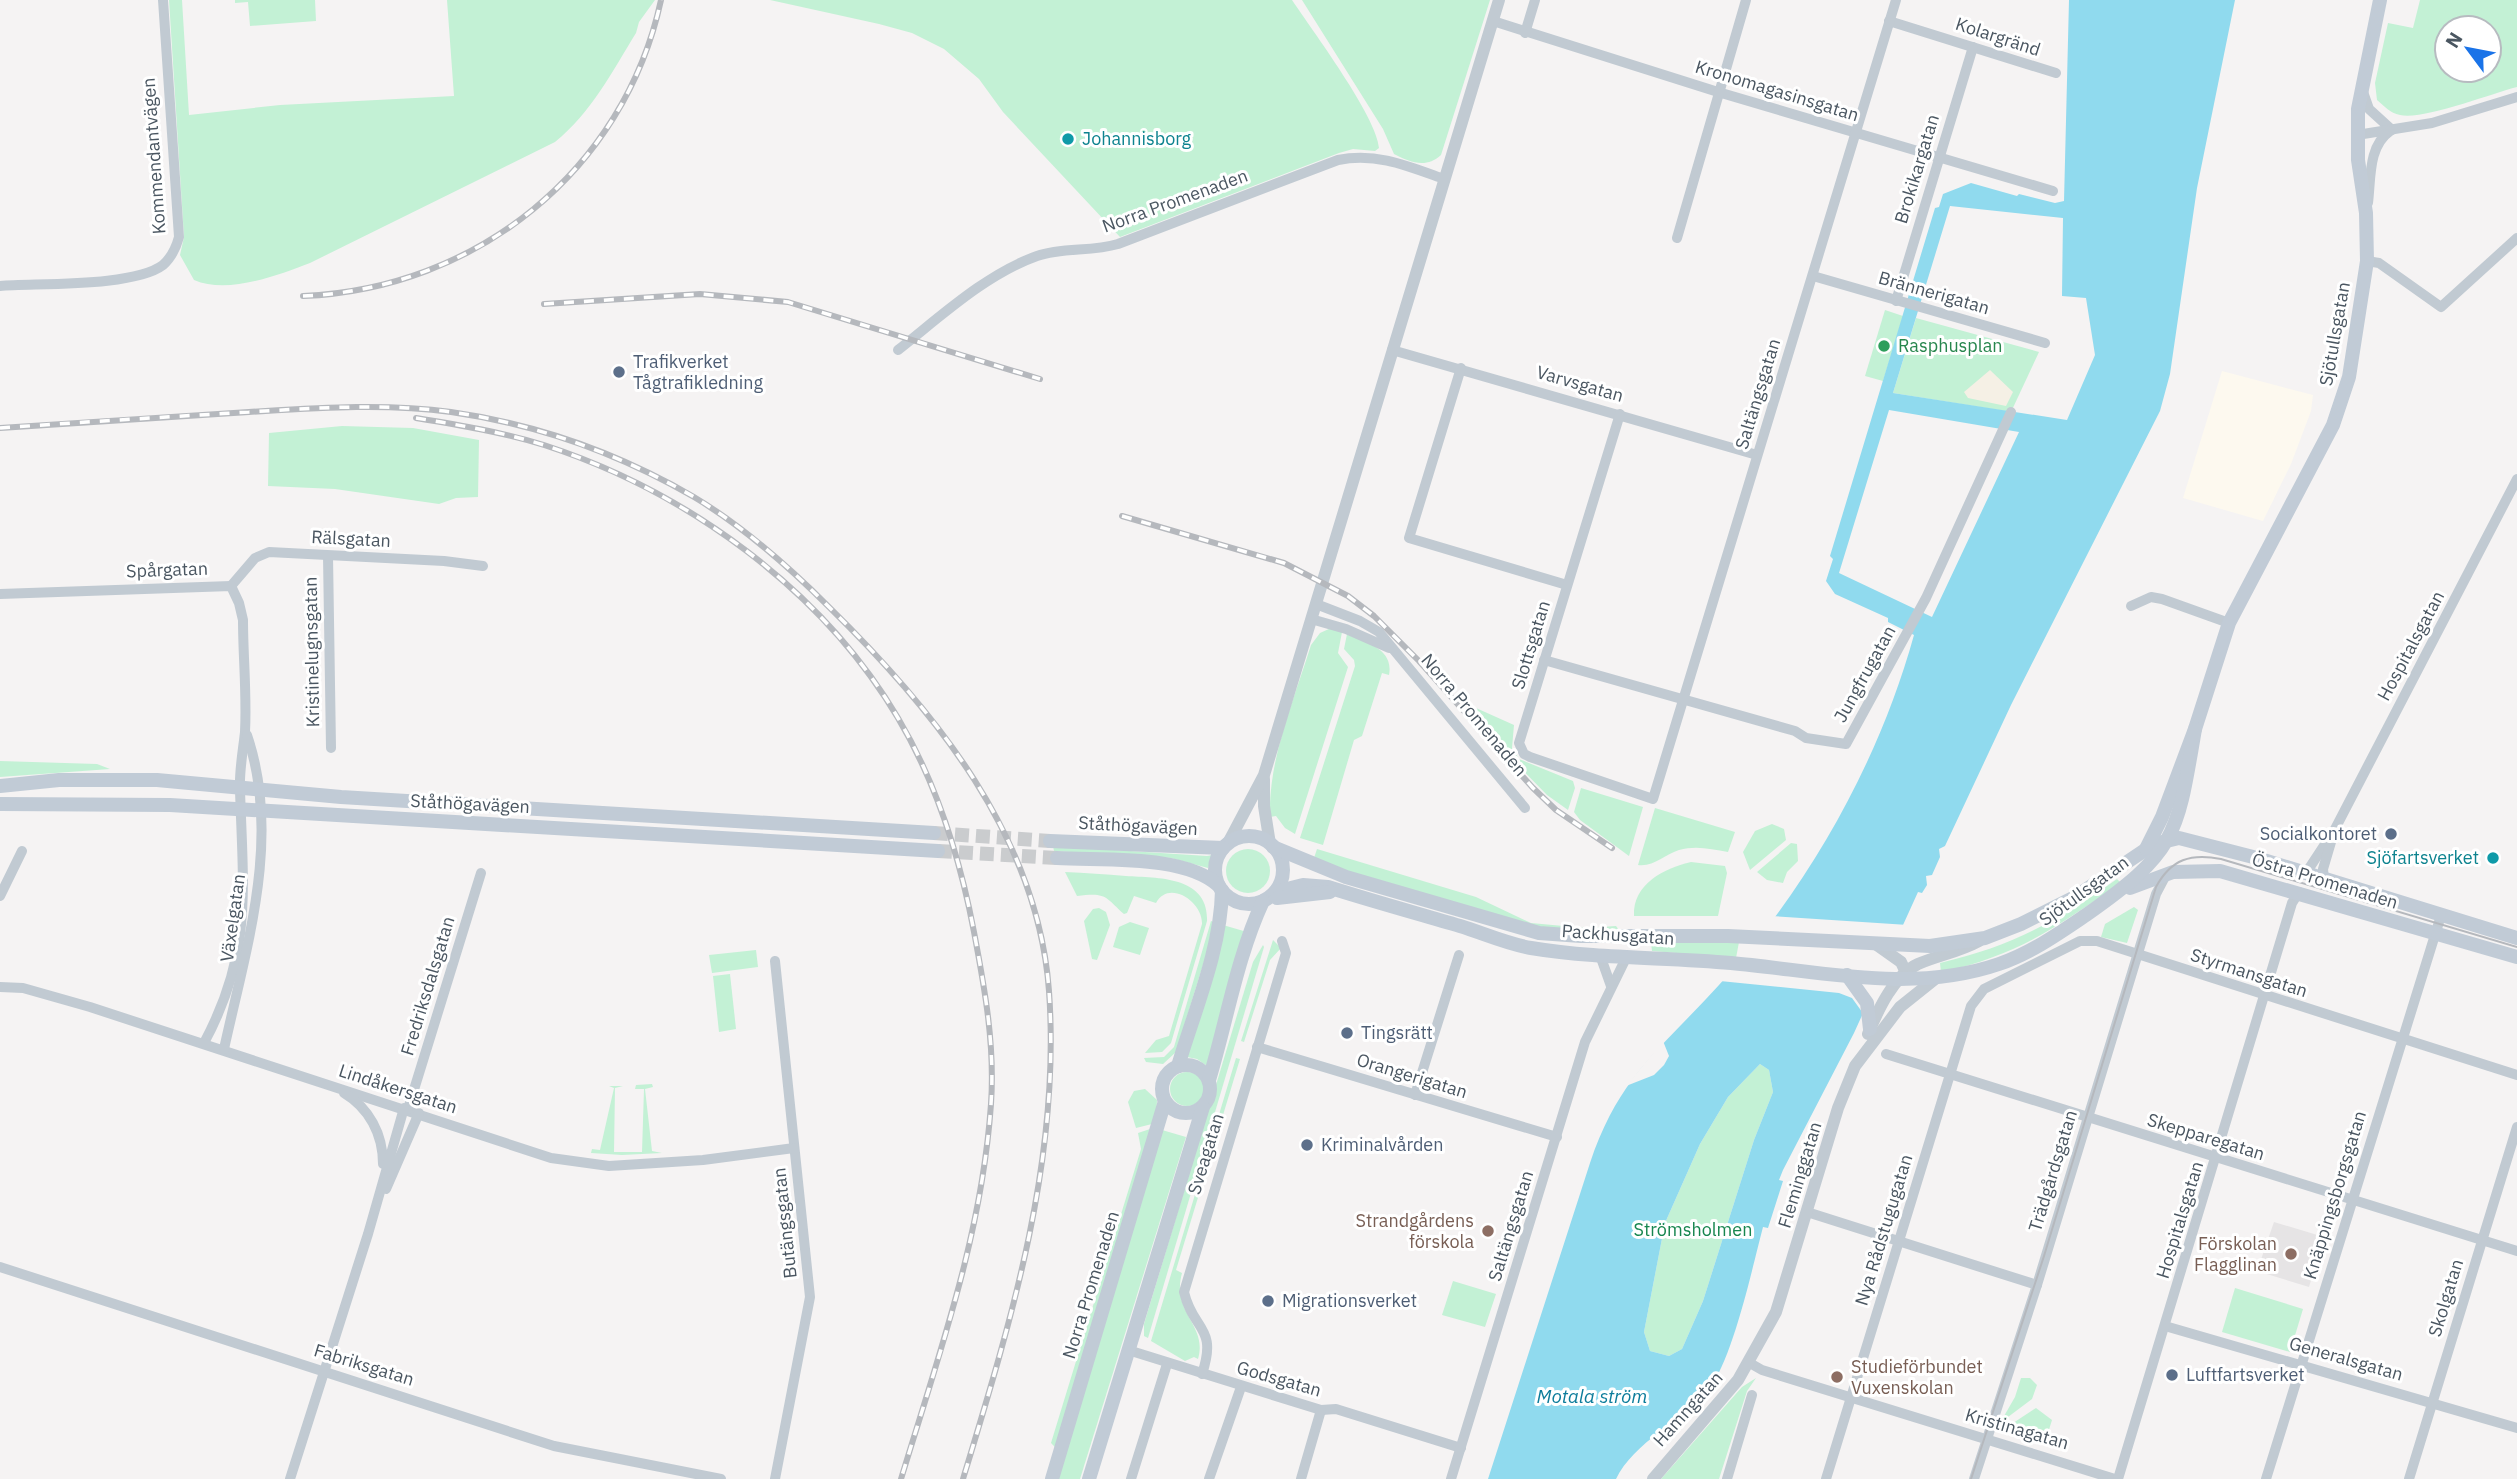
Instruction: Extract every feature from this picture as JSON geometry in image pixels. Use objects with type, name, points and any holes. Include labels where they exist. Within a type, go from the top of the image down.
[{"type":"main road","name":"Sjötullsgatan","points":[[1877,945],[1896,951],[1985,937],[2021,925],[2075,897],[2145,850],[2162,817],[2195,729],[2229,623],[2269,551],[2340,408],[2353,358],[2367,261],[2366,213],[2357,135],[2362,86],[2380,0]]},
{"type":"main road","name":"Sjötullsgatan","points":[[1904,976],[1935,979],[1976,971],[2033,950],[2122,890],[2153,863],[2170,839],[2180,814],[2195,729]]},
{"type":"main road","name":"Ståthögavägen","points":[[0,786],[98,779],[157,780],[259,790],[934,833]]},
{"type":"main road","name":"Ståthögavägen","points":[[0,804],[115,803],[938,851]]},
{"type":"main road","points":[[1089,1479],[1203,1107],[1210,1094],[1209,1080],[1240,966],[1283,873],[1275,850],[1255,837],[1230,844],[1216,866],[1220,888],[1214,946],[1178,1066],[1163,1079],[1161,1089],[1165,1101],[1182,1113],[1203,1107]]},
{"type":"main road","points":[[2145,850],[2170,839]]},
{"type":"main road","name":"Östra Promenaden","points":[[2170,839],[2209,844],[2324,879],[2517,957]]},
{"type":"main road","name":"Ståthögavägen","points":[[1050,841],[1230,844]]},
{"type":"main road","name":"Packhusgatan","points":[[1275,850],[1304,872],[1529,947],[1883,978],[1904,976]]},
{"type":"main road","name":"Ståthögavägen","points":[[1057,858],[1182,866],[1203,874],[1220,888]]},
{"type":"main road","name":"Östra Promenaden","points":[[2122,890],[2167,873],[2220,871],[2299,892],[2434,922],[2466,922],[2517,938]]},
{"type":"main road","name":"Packhusgatan","points":[[1271,897],[1344,884],[1539,933],[1755,936],[1877,945]]},
{"type":"main road","points":[[1220,888],[1240,902],[1271,897]]},
{"type":"main road","points":[[1847,975],[1861,991],[1869,1008],[1870,1029]]},
{"type":"main road","points":[[1178,1066],[1196,1066],[1209,1080]]},
{"type":"main road","name":"Norra Promenaden","points":[[1052,1479],[1165,1101]]},
{"type":"street","name":"Kommendantvägen","points":[[0,286],[137,276],[163,265],[175,252],[179,237],[163,0]]},
{"type":"street","points":[[1230,844],[1250,823],[1256,792],[1265,775],[1499,0]]},
{"type":"street","points":[[1525,33],[1535,0]]},
{"type":"street","points":[[1676,237],[1746,0]]},
{"type":"street","name":"Saltängsgatan","points":[[1653,799],[1896,0]]},
{"type":"street","name":"Kronomagasinsgatan","points":[[1493,21],[1718,92],[2053,191]]},
{"type":"street","name":"Kolargränd","points":[[1889,21],[2056,74]]},
{"type":"street","name":"Brokikargatan","points":[[1900,302],[1939,157],[1973,47]]},
{"type":"street","points":[[2362,86],[2369,109],[2392,130]]},
{"type":"street","points":[[2357,135],[2455,117],[2517,97]]},
{"type":"street","points":[[2366,213],[2374,153],[2381,139],[2392,130]]},
{"type":"street","name":"Norra Promenaden","points":[[898,350],[975,292],[1023,261],[1051,252],[1099,249],[1132,239],[1338,160],[1365,156],[1382,158],[1444,179]]},
{"type":"street","points":[[2367,261],[2379,263],[2441,307],[2517,238]]},
{"type":"street","name":"Brännerigatan","points":[[1813,276],[2045,343]]},
{"type":"street","name":"Varvsgatan","points":[[1392,349],[1757,455]]},
{"type":"street","points":[[1461,368],[1409,538],[1567,585]]},
{"type":"street","name":"Jungfrugatan","points":[[1544,660],[1795,731],[1806,738],[1846,744],[1919,611],[2011,412]]},
{"type":"street","name":"Slottsgatan","points":[[1620,414],[1519,743],[1524,754],[1653,799]]},
{"type":"street","name":"Hospitalsgatan","points":[[2305,873],[2334,829],[2517,479]]},
{"type":"street","name":"Rälsgatan","points":[[231,586],[255,558],[269,552],[484,566]]},
{"type":"street","name":"Kristinelugnsgatan","points":[[328,556],[331,748]]},
{"type":"street","name":"Spårgatan","points":[[0,594],[231,586],[243,621],[245,730],[241,810]]},
{"type":"street","points":[[2132,606],[2151,597],[2229,623]]},
{"type":"street","name":"Norra Promenaden","points":[[1316,604],[1360,621],[1379,632],[1525,808]]},
{"type":"street","name":"Norra Promenaden","points":[[1311,619],[1346,629],[1391,649]]},
{"type":"street","name":"Spårgatan","points":[[245,730],[259,790]]},
{"type":"street","points":[[1265,775],[1265,814],[1275,850]]},
{"type":"street","name":"Växelgatan","points":[[223,1049],[252,934],[259,790]]},
{"type":"street","name":"Växelgatan","points":[[204,1043],[223,1006],[241,943],[245,893],[241,810]]},
{"type":"street","name":"Hospitalsgatan","points":[[2324,879],[2323,869],[2334,829]]},
{"type":"street","points":[[0,896],[22,851]]},
{"type":"street","name":"Fredriksdalsgatan","points":[[290,1479],[368,1234],[411,1110],[481,873]]},
{"type":"street","name":"Trädgårdsgatan","points":[[1974,1479],[2037,1284],[2156,894],[2167,873]]},
{"type":"street","name":"Hospitalsgatan","points":[[2117,1479],[2217,1158],[2292,903],[2299,892]]},
{"type":"street","name":"Knäppingsborgsgatan","points":[[2266,1479],[2401,1040],[2434,922]]},
{"type":"street","name":"Sjötullsgatan","points":[[1904,976],[1919,964],[1960,951],[1985,937]]},
{"type":"street","name":"Sveagatan","points":[[1202,1374],[1208,1357],[1207,1334],[1187,1306],[1184,1292],[1286,953],[1282,941]]},
{"type":"street","name":"Styrmansgatan","points":[[1979,994],[2080,941],[2097,941],[2517,1075]]},
{"type":"street","points":[[1854,1066],[1870,1029],[1904,976],[1896,951]]},
{"type":"street","points":[[1415,1095],[1459,955]]},
{"type":"street","points":[[1600,955],[1611,986]]},
{"type":"street","name":"Saltängsgatan","points":[[1451,1479],[1585,1042],[1627,956]]},
{"type":"street","name":"Butängsgatan","points":[[775,961],[810,1297],[775,1479]]},
{"type":"street","name":"Fleminggatan","points":[[1748,1362],[1776,1312],[1838,1108],[1854,1066],[1900,1007],[1907,993],[1904,976]]},
{"type":"street","name":"Fleminggatan","points":[[1900,1007],[1935,979]]},
{"type":"street","name":"Lindåkersgatan","points":[[0,987],[23,988],[204,1043],[551,1158],[609,1166],[703,1160],[794,1148]]},
{"type":"street","name":"Nya Rådstugugatan","points":[[1826,1479],[1970,1006],[1979,994]]},
{"type":"street","name":"Orangerigatan","points":[[1257,1047],[1557,1137]]},
{"type":"street","name":"Skepparegatan","points":[[1886,1054],[1951,1072],[2087,1118],[2517,1251]]},
{"type":"street","name":"Fredriksdalsgatan","points":[[326,1084],[359,1103],[372,1121],[381,1141],[383,1175]]},
{"type":"street","name":"Fredriksdalsgatan","points":[[368,1234],[383,1175],[411,1110]]},
{"type":"street","name":"Skolgatan","points":[[2409,1479],[2517,1127]]},
{"type":"street","points":[[1807,1212],[2037,1284]]},
{"type":"street","name":"Fabriksgatan","points":[[0,1267],[554,1446],[721,1479]]},
{"type":"street","name":"Generalsgatan","points":[[2165,1326],[2517,1428]]},
{"type":"street","name":"Godsgatan","points":[[1128,1350],[1241,1387],[1321,1410],[1336,1409],[1461,1448]]},
{"type":"street","name":"Kristinagatan","points":[[1748,1362],[1762,1370],[2117,1479]]},
{"type":"street","name":"Hamngatan","points":[[1653,1479],[1729,1392],[1748,1362]]},
{"type":"street","points":[[1131,1479],[1167,1364]]},
{"type":"street","points":[[1209,1479],[1241,1387]]},
{"type":"street","points":[[1727,1479],[1752,1395]]},
{"type":"street","points":[[1301,1479],[1321,1410]]},
{"type":"shaded area","points":[[2222,371],[2313,395],[2311,411],[2291,464],[2263,521],[2183,498]]},
{"type":"shaded area","name":"Förskolan Flagglinan","points":[[2274,1222],[2324,1237],[2309,1287],[2257,1271]]},
{"type":"green space","points":[[169,0],[182,0],[189,115],[280,105],[454,96],[447,0],[655,0],[639,22],[636,33],[600,91],[568,131],[555,142],[310,263],[253,282],[222,285],[194,280],[180,255],[184,237]]},
{"type":"green space","points":[[235,0],[315,0],[316,21],[250,26],[248,2],[235,3]]},
{"type":"green space","points":[[770,0],[1292,0],[1356,95],[1376,134],[1379,148],[1375,151],[1353,149],[1339,153],[1120,237],[1003,112],[979,79],[944,49],[912,33]]},
{"type":"green space","points":[[1302,0],[1490,0],[1441,155],[1424,163],[1412,162],[1394,154],[1383,129]]},
{"type":"green space","points":[[2420,0],[2517,0],[2517,87],[2425,114],[2411,116],[2390,111],[2377,100],[2375,83],[2388,23],[2413,28]]},
{"type":"green space","name":"Rasphusplan","points":[[1885,310],[1903,316],[1883,381],[1865,376]]},
{"type":"green space","points":[[1916,318],[2039,352],[2011,412],[1893,393]]},
{"type":"green space","points":[[342,426],[413,428],[479,440],[478,497],[456,498],[439,504],[335,489],[268,486],[269,433]]},
{"type":"green space","points":[[1331,628],[1342,632],[1338,653],[1348,667],[1295,834],[1285,828],[1276,816],[1270,817],[1273,773],[1283,730],[1311,645],[1320,633]]},
{"type":"green space","points":[[1347,634],[1383,653],[1389,666],[1389,675],[1382,673],[1362,736],[1354,740],[1323,845],[1300,838],[1355,666],[1354,660],[1344,649]]},
{"type":"green space","points":[[1456,693],[1476,708],[1514,725],[1512,748],[1519,759],[1573,781],[1575,788],[1568,810],[1547,795],[1507,754],[1504,747]]},
{"type":"green space","points":[[0,761],[97,764],[110,769],[0,777]]},
{"type":"green space","points":[[1581,788],[1643,807],[1629,856],[1580,820],[1574,812]]},
{"type":"green space","points":[[1655,808],[1735,832],[1728,852],[1691,848],[1674,852],[1649,864],[1638,865]]},
{"type":"green space","points":[[1772,824],[1784,829],[1786,840],[1750,870],[1743,852],[1755,831]]},
{"type":"green space","points":[[1791,843],[1797,844],[1798,861],[1787,872],[1783,883],[1767,880],[1757,872]]},
{"type":"green space","points":[[1053,846],[1213,855],[1208,868],[1171,858],[1054,851]]},
{"type":"green space","points":[[1248,849],[1264,855],[1270,871],[1264,887],[1248,893],[1232,887],[1226,871],[1232,855]]},
{"type":"green space","points":[[1317,849],[1476,897],[1531,923],[1585,928],[1616,926],[1619,930],[1543,928],[1313,861]]},
{"type":"green space","points":[[1691,862],[1725,866],[1727,873],[1718,916],[1634,916],[1638,895],[1644,886],[1661,873]]},
{"type":"green space","points":[[1065,872],[1166,879],[1179,882],[1200,895],[1207,921],[1171,1043],[1162,1052],[1145,1053],[1156,1040],[1169,1036],[1202,924],[1197,908],[1184,896],[1169,893],[1156,903],[1134,896],[1127,913],[1124,914],[1100,895],[1077,896]]},
{"type":"green space","points":[[2117,879],[2121,883],[2036,938],[1993,957],[1941,972],[1940,963],[1990,949],[2033,931]]},
{"type":"green space","points":[[2134,907],[2138,910],[2127,943],[2101,937],[2105,924]]},
{"type":"green space","points":[[1099,908],[1106,912],[1110,925],[1097,960],[1092,959],[1084,921],[1093,909]]},
{"type":"green space","points":[[1211,921],[1216,923],[1176,1052],[1163,1064],[1146,1062],[1144,1058],[1164,1057],[1174,1047]]},
{"type":"green space","points":[[1130,922],[1149,928],[1140,955],[1113,947],[1119,927]]},
{"type":"green space","points":[[1223,925],[1247,932],[1207,1066],[1197,1059],[1187,1057]]},
{"type":"green space","points":[[1273,940],[1281,948],[1270,960],[1244,1042],[1241,1041]]},
{"type":"green space","points":[[1739,942],[1736,958],[1652,951],[1651,943]]},
{"type":"green space","points":[[1263,945],[1148,1338],[1144,1336],[1144,1324],[1253,962]]},
{"type":"green space","points":[[756,950],[758,967],[712,973],[709,955]]},
{"type":"green space","points":[[730,974],[736,1029],[719,1032],[713,976]]},
{"type":"green space","points":[[1236,1058],[1240,1059],[1176,1270],[1182,1273],[1181,1299],[1200,1347],[1198,1359],[1194,1357],[1185,1361],[1151,1341]]},
{"type":"green space","name":"Strömsholmen","points":[[1760,1064],[1769,1070],[1773,1092],[1754,1140],[1703,1301],[1682,1349],[1669,1356],[1650,1351],[1644,1332],[1665,1223],[1700,1144],[1728,1097]]},
{"type":"green space","points":[[1187,1072],[1199,1077],[1204,1089],[1199,1101],[1187,1106],[1175,1101],[1170,1089],[1175,1077]]},
{"type":"green space","points":[[652,1084],[653,1087],[645,1089],[652,1151],[662,1153],[591,1153],[592,1149],[600,1150],[614,1088],[609,1086],[623,1086],[615,1088],[614,1152],[642,1152],[644,1089],[635,1089],[636,1085]]},
{"type":"green space","points":[[1145,1089],[1157,1100],[1156,1123],[1136,1128],[1128,1102],[1134,1091]]},
{"type":"green space","points":[[1150,1129],[1057,1449],[1051,1443],[1141,1149],[1138,1133]]},
{"type":"green space","points":[[1162,1130],[1186,1137],[1080,1479],[1056,1479]]},
{"type":"green space","points":[[1453,1281],[1496,1294],[1485,1327],[1442,1315]]},
{"type":"green space","points":[[2235,1288],[2303,1309],[2290,1352],[2222,1332]]},
{"type":"green space","points":[[1756,1378],[1747,1391],[1719,1479],[1661,1479],[1742,1387]]},
{"type":"green space","points":[[2021,1378],[2030,1378],[2037,1385],[2032,1399],[2000,1423],[2015,1397]]},
{"type":"green space","points":[[2036,1408],[2052,1420],[2046,1439],[2007,1427]]},
{"type":"sand","points":[[1990,370],[2013,392],[2006,406],[1968,398],[1964,392]]},
{"type":"water","name":"Motala ström","points":[[2069,0],[2235,0],[2197,188],[2170,374],[2160,411],[2011,705],[1945,846],[1939,849],[1940,857],[1932,875],[1926,876],[1927,885],[1922,893],[1918,892],[1854,1033],[1783,1170],[1779,1180],[1783,1181],[1768,1228],[1763,1227],[1741,1312],[1718,1375],[1699,1400],[1634,1454],[1616,1479],[1488,1479],[1590,1163],[1614,1107],[1644,1065],[1751,947],[1811,865],[1860,776],[1899,683],[1914,635],[1888,622],[1888,618],[1835,594],[1826,581],[1833,559],[1830,556],[1935,208],[1939,207],[1943,194],[1971,183],[2017,196],[2019,194],[2055,203],[2064,201]],"holes":[[[1950,206],[2063,218],[2062,296],[2086,298],[2095,355],[2067,420],[1893,393]],[[1889,410],[2019,432],[1932,617],[1839,573]],[[1760,1064],[1769,1070],[1773,1092],[1754,1140],[1703,1301],[1682,1349],[1669,1356],[1650,1351],[1644,1332],[1665,1223],[1700,1144],[1728,1097]]]},
{"type":"pier","points":[[1771,916],[1908,925],[1865,1016],[1852,998],[1839,993],[1720,981]]},
{"type":"pier","points":[[1663,1041],[1669,1056],[1664,1065],[1654,1075],[1626,1086]]},
{"type":"tunnel","points":[[934,833],[1050,841]]},
{"type":"tunnel","points":[[938,851],[1057,858]]},
{"type":"tram line","points":[[1971,1479],[2044,1256],[2156,887],[2168,870],[2191,858],[2221,859],[2517,947]]},
{"type":"railway","points":[[303,296],[367,288],[427,271],[483,244],[533,210],[577,167],[614,117],[642,62],[661,0]]},
{"type":"railway","points":[[544,304],[700,294],[788,302],[1040,379]]},
{"type":"railway","points":[[0,428],[350,407],[451,412],[546,433],[637,467],[694,497],[730,521],[813,592],[907,689],[975,780],[1003,829],[1025,881],[1041,935],[1049,991],[1051,1054],[1040,1178],[1014,1299],[963,1479]]},
{"type":"railway","points":[[416,418],[544,445],[597,465],[649,489],[746,550],[790,587],[831,627],[867,671],[898,718],[924,769],[954,849],[968,904],[988,1018],[992,1082],[986,1153],[969,1247],[944,1340],[901,1479]]},
{"type":"railway","points":[[1122,516],[1284,563],[1348,596],[1374,616],[1419,661],[1556,810],[1612,848]]},
{"type":"place","name":"Johannisborg","points":[[1068,139]]},
{"type":"place","name":"Rasphusplan","points":[[1884,346]]},
{"type":"place","name":"Trafikverket Tågtrafikledning","points":[[619,372]]},
{"type":"place","name":"Socialkontoret","points":[[2391,834]]},
{"type":"place","name":"Sjöfartsverket","points":[[2493,858]]},
{"type":"place","name":"Tingsrätt","points":[[1347,1033]]},
{"type":"place","name":"Kriminalvården","points":[[1307,1145]]},
{"type":"place","name":"Strandgårdens förskola","points":[[1488,1231]]},
{"type":"place","name":"Förskolan Flagglinan","points":[[2291,1254]]},
{"type":"place","name":"Migrationsverket","points":[[1268,1301]]},
{"type":"place","name":"Luftfartsverket","points":[[2172,1375]]},
{"type":"place","name":"Studieförbundet Vuxenskolan","points":[[1837,1377]]}]
